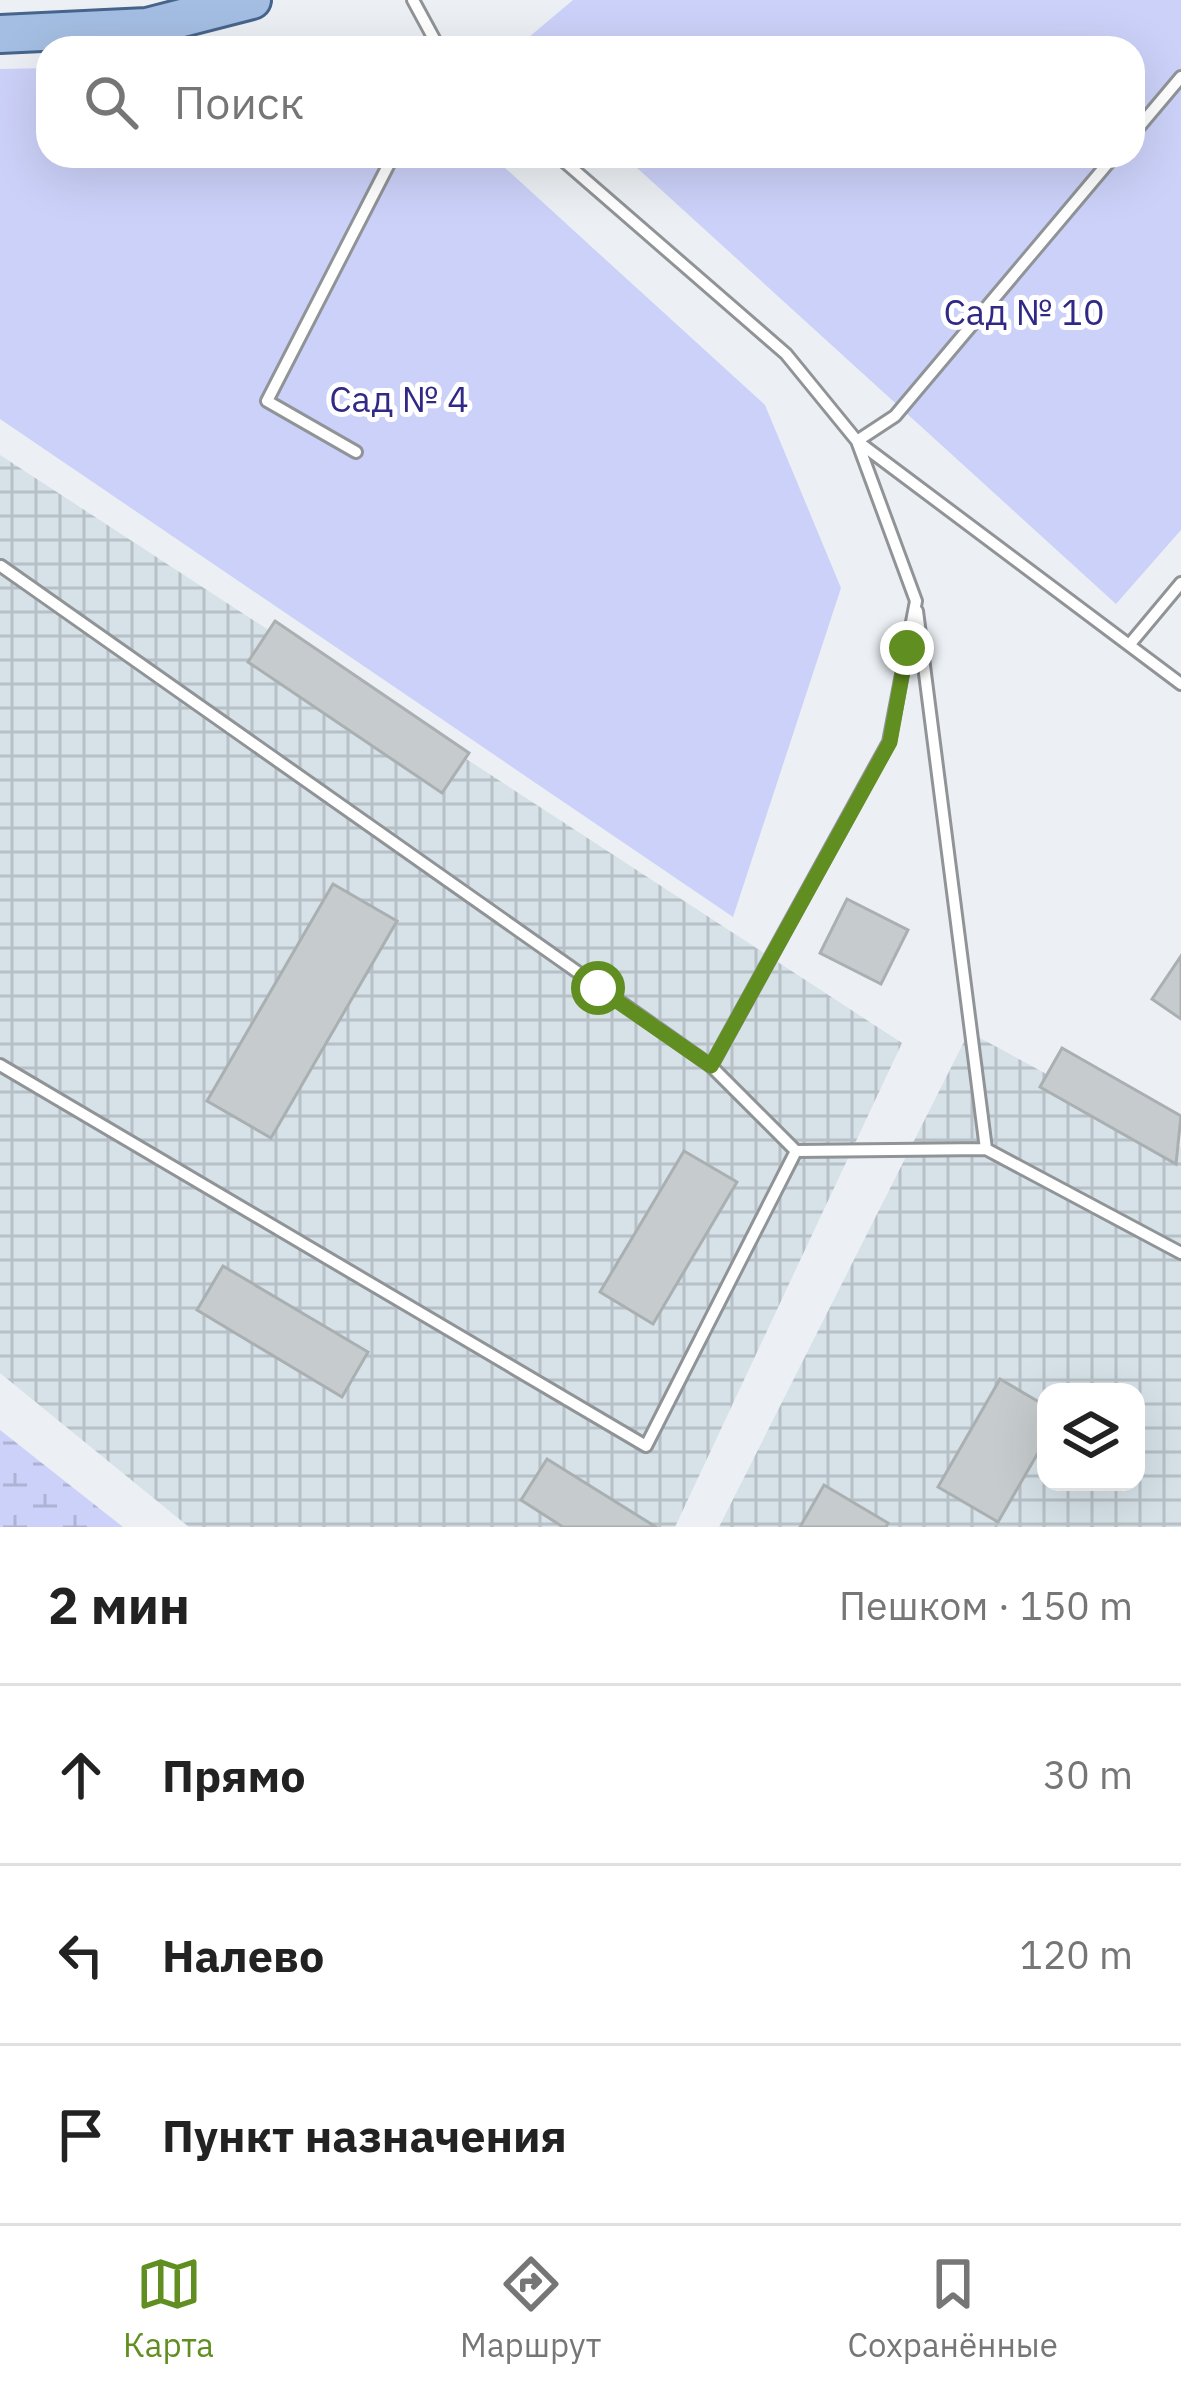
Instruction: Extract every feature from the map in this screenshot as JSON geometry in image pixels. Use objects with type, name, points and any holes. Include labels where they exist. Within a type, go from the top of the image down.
[{"type":"main road","points":[[0,34],[146,27],[252,0]]},
{"type":"lane","points":[[413,0],[432,36]]},
{"type":"lane","points":[[1145,120],[1181,77]]},
{"type":"lane","points":[[356,452],[267,401],[387,168]]},
{"type":"lane","points":[[572,168],[786,354],[856,441],[1181,684]]},
{"type":"lane","points":[[856,441],[895,416],[1104,168]]},
{"type":"lane","points":[[856,441],[916,601],[986,1149]]},
{"type":"lane","points":[[1,566],[711,1066],[796,1151],[986,1149],[1181,1253]]},
{"type":"lane","points":[[1130,644],[1181,583]]},
{"type":"lane","points":[[711,1066],[890,742],[916,601]]},
{"type":"lane","points":[[0,1064],[646,1446],[796,1151]]},
{"type":"shaded area","points":[[0,455],[902,1043],[675,1527],[189,1527],[0,1373]]},
{"type":"shaded area","points":[[969,1032],[1181,1147],[1181,1527],[719,1527]]},
{"type":"green space","name":"Сад № 10","points":[[573,0],[1181,0],[1181,530],[1116,604],[637,168],[1145,168],[1145,36],[530,36]]},
{"type":"green space","name":"Сад № 4","points":[[36,68],[36,168],[505,168],[765,405],[841,588],[733,917],[0,419],[0,69]]},
{"type":"green space","points":[[0,1430],[123,1527],[0,1527]]},
{"type":"building","points":[[275,621],[469,753],[442,793],[248,662]]},
{"type":"building","points":[[333,884],[397,921],[271,1138],[207,1101]]},
{"type":"building","points":[[847,899],[908,930],[881,984],[820,953]]},
{"type":"building","points":[[1181,956],[1181,1019],[1152,999]]},
{"type":"building","points":[[1062,1048],[1181,1116],[1176,1164],[1040,1087]]},
{"type":"building","points":[[684,1151],[737,1182],[653,1324],[600,1292]]},
{"type":"building","points":[[223,1266],[368,1352],[342,1397],[197,1310]]},
{"type":"building","points":[[1000,1379],[1037,1401],[1037,1455],[998,1522],[938,1487]]},
{"type":"building","points":[[547,1459],[656,1527],[563,1527],[521,1500]]},
{"type":"building","points":[[824,1485],[888,1523],[886,1527],[800,1527]]},
{"type":"route","points":[[598,988],[711,1066],[890,742],[907,648]]}]
